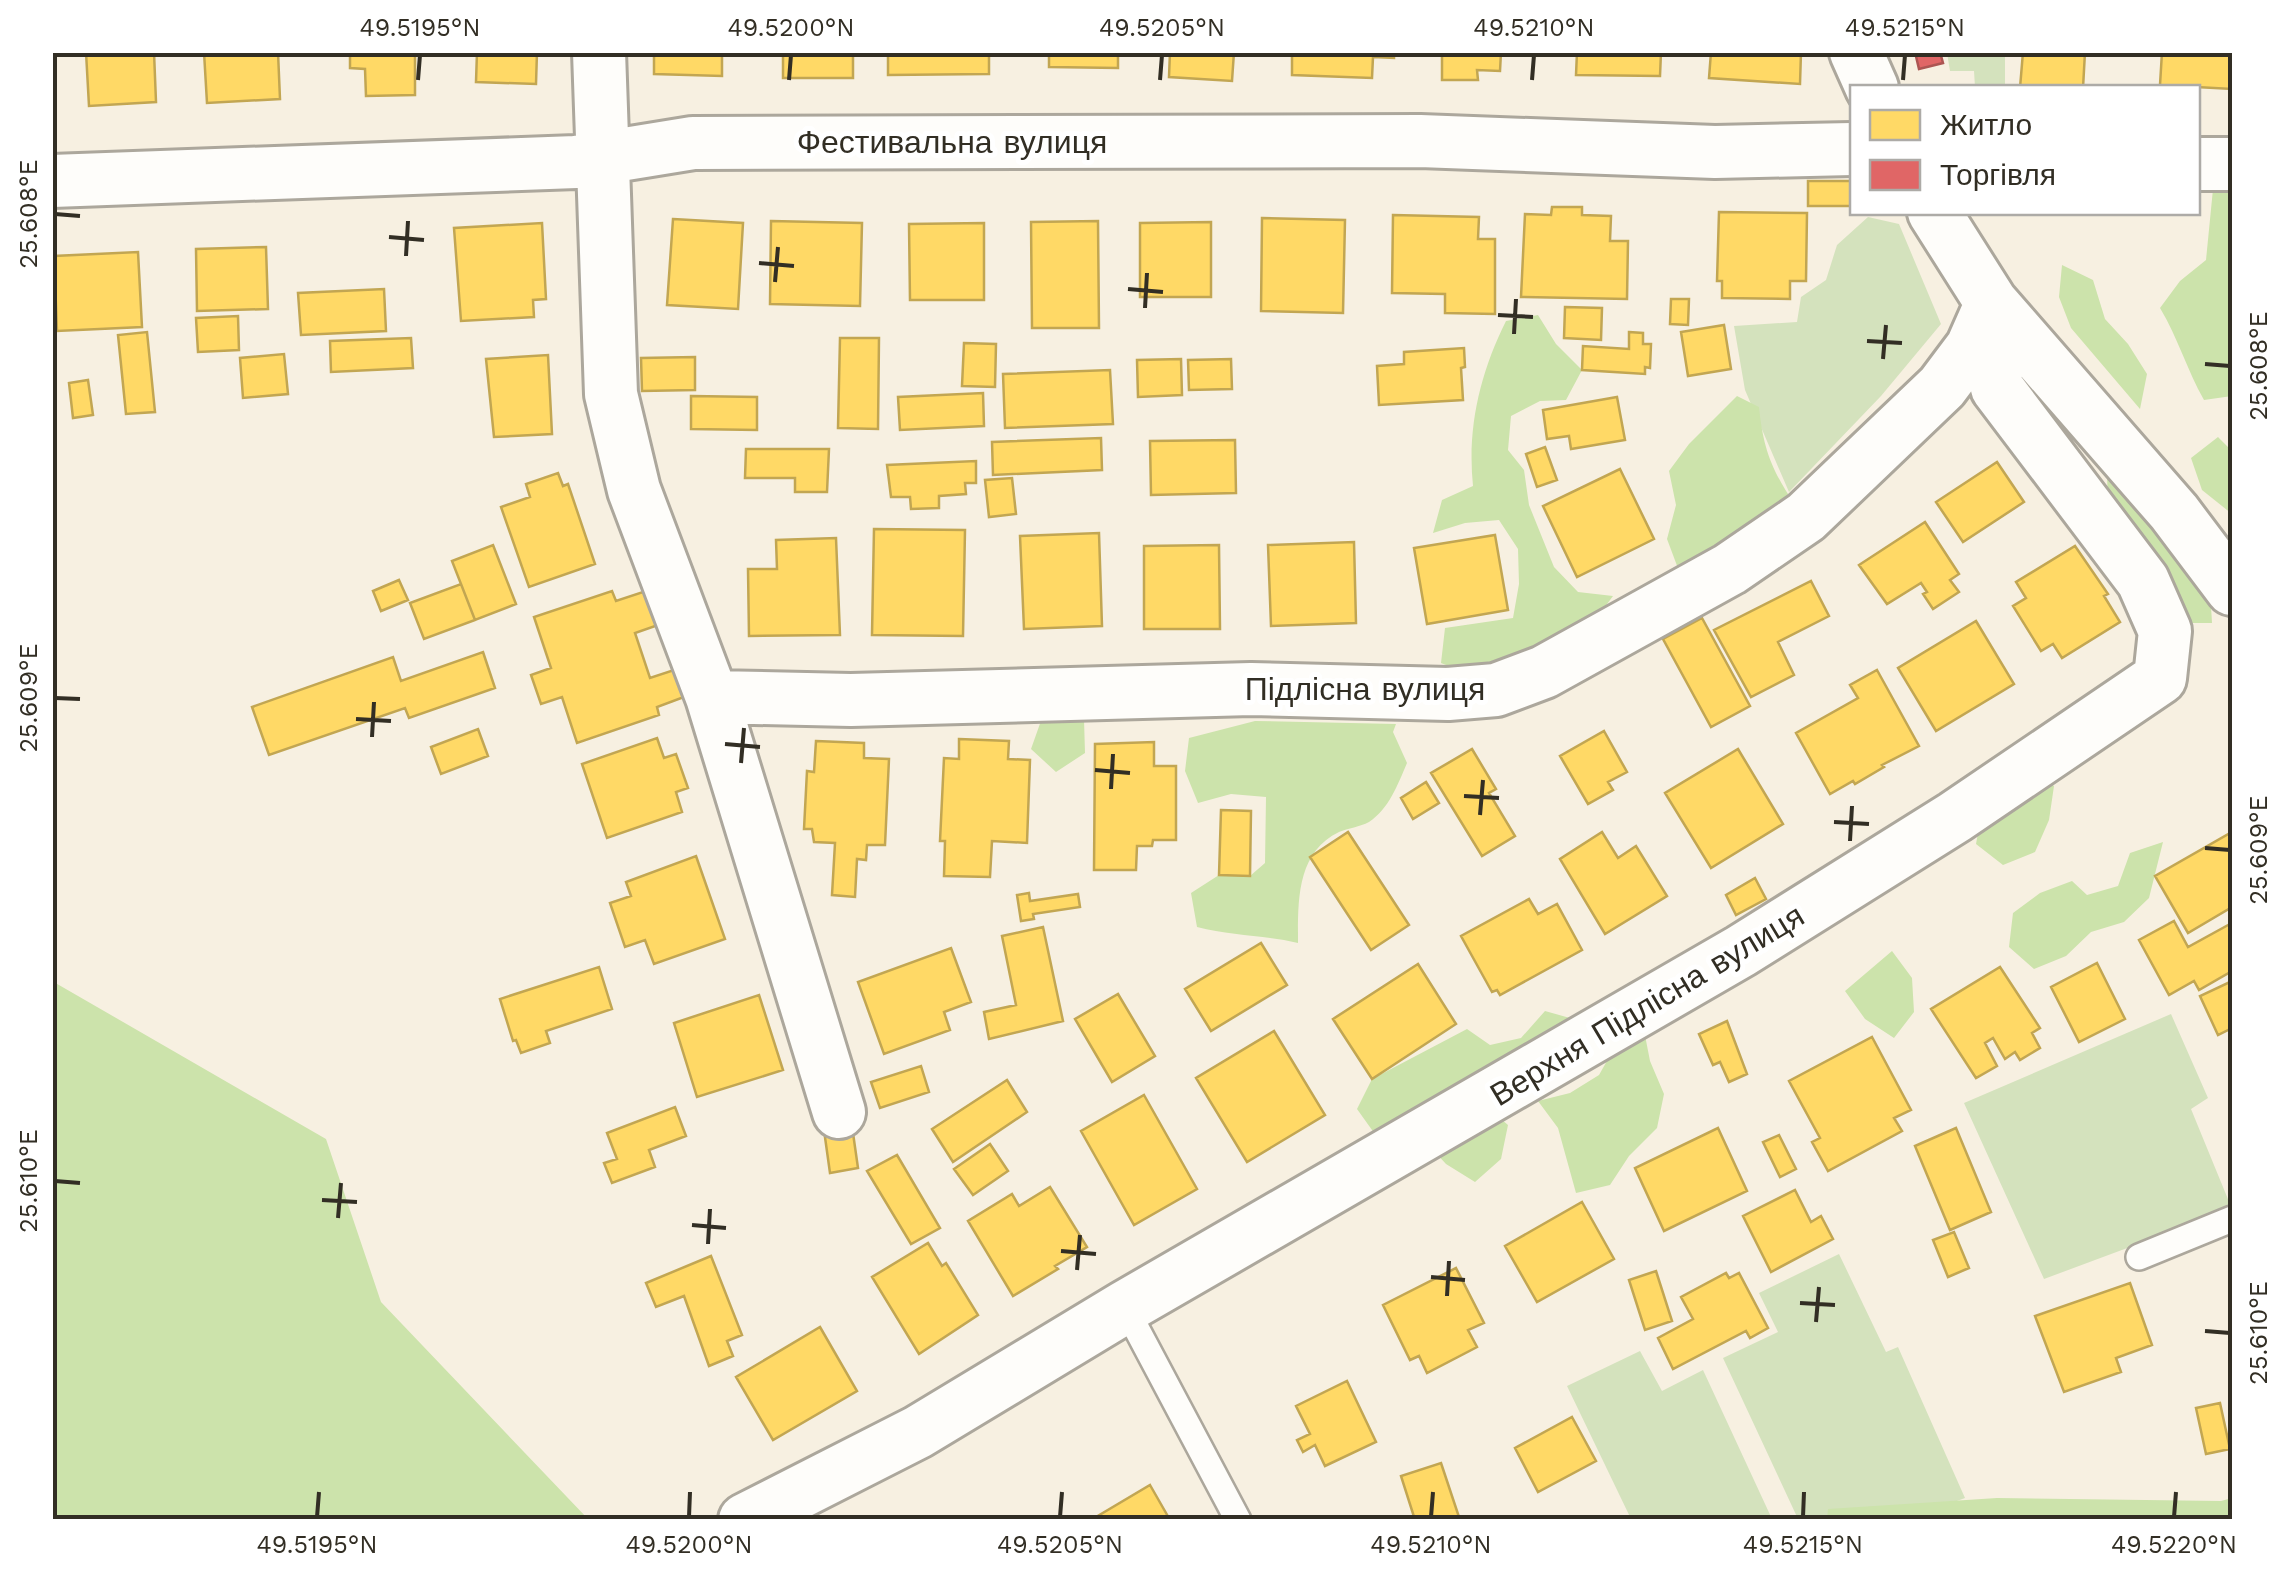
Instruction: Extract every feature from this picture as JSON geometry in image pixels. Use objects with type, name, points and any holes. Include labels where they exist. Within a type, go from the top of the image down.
[{"type":"street","points":[[599,52],[611,394],[634,490],[712,697],[839,1112]]},
{"type":"street","points":[[1856,52],[1871,85]]},
{"type":"street","name":"Фестивальна вулиця","points":[[52,182],[576,162],[693,143],[732,142],[1420,141],[1715,152],[1850,149]]},
{"type":"street","points":[[2200,164],[2232,164]]},
{"type":"street","points":[[1936,215],[1992,302],[2174,512],[2232,589]]},
{"type":"street","name":"Підлісна вулиця","points":[[712,697],[850,700],[1251,689],[1448,694],[1496,690],[1544,672],[1713,578],[1806,517],[1942,387],[1972,347],[1992,302]]},
{"type":"street","name":"Верхня Підлісна вулиця","points":[[745,1520],[918,1432],[1741,951],[1955,817],[2160,678],[2165,632],[2143,580],[1997,388],[1991,352],[1992,302]]},
{"type":"lane","points":[[2138,1256],[2232,1220]]},
{"type":"lane","points":[[1125,1308],[1238,1520]]},
{"type":"green space","points":[[1947,53],[2005,53],[2005,85],[1975,85],[1974,71],[1950,71]]},
{"type":"green space","points":[[2232,180],[2232,396],[2204,400],[2160,308],[2180,281],[2206,260],[2213,189]]},
{"type":"green space","points":[[1868,217],[1899,224],[1941,324],[1881,396],[1789,492],[1745,390],[1734,326],[1797,322],[1801,297],[1826,280],[1837,245]]},
{"type":"green space","points":[[2062,265],[2093,280],[2105,319],[2128,344],[2147,374],[2140,409],[2071,328],[2059,297]]},
{"type":"green space","points":[[1538,315],[1556,344],[1582,370],[1566,400],[1540,401],[1511,416],[1508,450],[1524,470],[1529,505],[1554,567],[1578,592],[1613,596],[1593,623],[1473,676],[1441,663],[1445,628],[1513,618],[1519,584],[1518,549],[1499,520],[1465,523],[1433,533],[1442,500],[1473,486],[1472,443],[1478,401],[1506,321]]},
{"type":"green space","points":[[1737,396],[1759,407],[1769,457],[1794,503],[1679,571],[1667,539],[1676,505],[1669,471],[1689,444]]},
{"type":"green space","points":[[2218,437],[2232,451],[2232,514],[2202,490],[2191,458]]},
{"type":"green space","points":[[2107,473],[2210,589],[2212,623],[2178,623],[2108,508]]},
{"type":"green space","points":[[1042,718],[1084,719],[1085,753],[1056,772],[1031,749]]},
{"type":"green space","points":[[1255,721],[1396,724],[1393,732],[1407,763],[1392,796],[1376,817],[1339,832],[1314,852],[1302,880],[1298,943],[1197,927],[1191,893],[1219,875],[1250,876],[1265,863],[1266,797],[1231,794],[1198,803],[1185,771],[1189,738]]},
{"type":"green space","points":[[2039,775],[2054,786],[2049,820],[2035,852],[2003,865],[1976,844],[1982,811]]},
{"type":"green space","points":[[2163,842],[2149,898],[2124,922],[2091,932],[2066,956],[2034,969],[2009,947],[2013,913],[2040,893],[2072,881],[2087,895],[2118,886],[2130,853]]},
{"type":"green space","points":[[1892,951],[1912,978],[1914,1012],[1894,1038],[1865,1019],[1845,991]]},
{"type":"green space","points":[[52,981],[326,1139],[381,1302],[588,1519],[53,1519]]},
{"type":"green space","points":[[1545,1011],[1577,1020],[1482,1103],[1508,1125],[1501,1159],[1475,1182],[1446,1164],[1422,1138],[1377,1137],[1357,1109],[1372,1079],[1467,1029],[1490,1045],[1521,1038]]},
{"type":"green space","points":[[2171,1014],[2208,1098],[2191,1109],[2232,1209],[2044,1279],[1964,1103]]},
{"type":"green space","points":[[1643,1025],[1650,1061],[1664,1094],[1657,1128],[1629,1156],[1610,1185],[1576,1193],[1558,1128],[1538,1101],[1570,1093],[1599,1075],[1616,1045]]},
{"type":"green space","points":[[1839,1254],[1886,1352],[1898,1347],[1965,1498],[1908,1519],[1798,1519],[1723,1358],[1778,1332],[1759,1293]]},
{"type":"green space","points":[[1640,1351],[1662,1391],[1703,1370],[1772,1519],[1631,1519],[1567,1386]]},
{"type":"green space","points":[[1997,1498],[2232,1498],[2232,1519],[1827,1519],[1828,1509]]},
{"type":"building: Житло","points":[[86,52],[154,52],[156,102],[89,106]]},
{"type":"building: Житло","points":[[204,52],[278,52],[280,99],[207,103]]},
{"type":"building: Житло","points":[[350,52],[415,52],[415,95],[366,96],[365,69],[350,68]]},
{"type":"building: Житло","points":[[477,52],[537,52],[536,84],[476,82]]},
{"type":"building: Житло","points":[[654,52],[722,52],[722,76],[654,74]]},
{"type":"building: Житло","points":[[783,52],[853,52],[853,78],[783,78]]},
{"type":"building: Житло","points":[[888,52],[989,52],[989,74],[888,75]]},
{"type":"building: Житло","points":[[1049,52],[1118,52],[1118,68],[1049,67]]},
{"type":"building: Житло","points":[[1170,52],[1234,52],[1232,81],[1169,77]]},
{"type":"building: Житло","points":[[1292,52],[1394,52],[1394,58],[1373,57],[1372,78],[1292,75]]},
{"type":"building: Житло","points":[[1442,52],[1501,52],[1500,71],[1477,70],[1478,80],[1442,80]]},
{"type":"building: Житло","points":[[1577,52],[1661,52],[1660,76],[1576,75]]},
{"type":"building: Житло","points":[[1711,52],[1801,52],[1800,84],[1709,78]]},
{"type":"building: Житло","points":[[2023,52],[2085,52],[2083,85],[2020,85]]},
{"type":"building: Житло","points":[[2162,52],[2232,52],[2232,89],[2160,85]]},
{"type":"building: Житло","points":[[1808,181],[1850,181],[1850,206],[1808,206]]},
{"type":"building: Житло","points":[[1552,207],[1582,207],[1582,215],[1611,216],[1610,241],[1628,241],[1627,299],[1521,297],[1525,214],[1551,215]]},
{"type":"building: Житло","points":[[1719,212],[1807,213],[1806,281],[1790,281],[1790,299],[1722,298],[1722,281],[1717,281]]},
{"type":"building: Житло","points":[[1393,215],[1479,217],[1478,239],[1495,239],[1495,314],[1445,313],[1445,294],[1392,293]]},
{"type":"building: Житло","points":[[1262,218],[1345,220],[1343,313],[1261,311]]},
{"type":"building: Житло","points":[[673,219],[743,223],[738,309],[667,305]]},
{"type":"building: Житло","points":[[771,221],[862,223],[860,306],[770,304]]},
{"type":"building: Житло","points":[[1098,221],[1099,328],[1032,328],[1031,222]]},
{"type":"building: Житло","points":[[1211,222],[1211,297],[1140,297],[1140,223]]},
{"type":"building: Житло","points":[[542,223],[546,299],[533,300],[534,317],[461,321],[454,228]]},
{"type":"building: Житло","points":[[984,223],[984,300],[910,300],[909,224]]},
{"type":"building: Житло","points":[[266,247],[268,309],[197,311],[196,249]]},
{"type":"building: Житло","points":[[138,252],[142,327],[57,331],[54,256]]},
{"type":"building: Житло","points":[[384,289],[386,331],[301,335],[298,293]]},
{"type":"building: Житло","points":[[1671,299],[1689,299],[1688,325],[1670,324]]},
{"type":"building: Житло","points":[[1565,307],[1602,308],[1601,340],[1564,338]]},
{"type":"building: Житло","points":[[238,316],[239,350],[198,352],[196,318]]},
{"type":"building: Житло","points":[[1724,325],[1731,369],[1688,376],[1681,332]]},
{"type":"building: Житло","points":[[147,332],[155,412],[126,414],[118,335]]},
{"type":"building: Житло","points":[[1629,332],[1643,333],[1643,344],[1651,344],[1650,368],[1645,367],[1645,374],[1582,370],[1583,346],[1629,349]]},
{"type":"building: Житло","points":[[411,338],[413,368],[331,372],[330,341]]},
{"type":"building: Житло","points":[[840,338],[879,338],[878,429],[838,428]]},
{"type":"building: Житло","points":[[964,343],[996,344],[995,387],[962,386]]},
{"type":"building: Житло","points":[[1464,348],[1463,400],[1379,405],[1377,366],[1404,364],[1404,352]]},
{"type":"building: Житло","points":[[284,354],[288,394],[243,398],[240,358]]},
{"type":"building: Житло","points":[[548,355],[552,434],[494,437],[486,359]]},
{"type":"building: Житло","points":[[695,357],[695,390],[642,391],[641,358]]},
{"type":"building: Житло","points":[[1181,359],[1182,395],[1138,397],[1137,360]]},
{"type":"building: Житло","points":[[1231,359],[1232,389],[1189,390],[1188,360]]},
{"type":"building: Житло","points":[[1110,370],[1113,424],[1005,428],[1003,374]]},
{"type":"building: Житло","points":[[88,380],[93,415],[73,418],[69,383]]},
{"type":"building: Житло","points":[[983,393],[984,426],[900,430],[898,397]]},
{"type":"building: Житло","points":[[691,396],[757,397],[757,430],[691,429]]},
{"type":"building: Житло","points":[[1617,397],[1625,440],[1571,449],[1569,436],[1547,439],[1543,410]]},
{"type":"building: Житло","points":[[1101,438],[1102,470],[993,475],[992,442]]},
{"type":"building: Житло","points":[[1235,440],[1236,493],[1151,495],[1150,441]]},
{"type":"building: Житло","points":[[1545,447],[1557,480],[1537,487],[1526,454]]},
{"type":"building: Житло","points":[[746,449],[829,449],[827,492],[795,492],[795,478],[745,478]]},
{"type":"building: Житло","points":[[976,461],[976,483],[965,483],[966,494],[939,496],[939,508],[911,509],[910,497],[891,497],[887,465]]},
{"type":"building: Житло","points":[[1997,462],[2024,502],[1963,542],[1936,502]]},
{"type":"building: Житло","points":[[1620,469],[1654,539],[1577,577],[1543,506]]},
{"type":"building: Житло","points":[[558,473],[563,486],[568,484],[595,564],[529,587],[501,507],[530,497],[526,484]]},
{"type":"building: Житло","points":[[1012,478],[1016,514],[989,517],[985,480]]},
{"type":"building: Житло","points":[[1925,522],[1959,574],[1950,580],[1959,592],[1933,609],[1921,583],[1887,604],[1859,565]]},
{"type":"building: Житло","points":[[874,529],[965,530],[963,636],[872,635]]},
{"type":"building: Житло","points":[[1099,533],[1102,626],[1024,629],[1020,536]]},
{"type":"building: Житло","points":[[1495,535],[1508,610],[1427,624],[1414,548]]},
{"type":"building: Житло","points":[[836,538],[840,635],[749,636],[748,569],[777,569],[776,540]]},
{"type":"building: Житло","points":[[1354,542],[1356,623],[1271,626],[1268,545]]},
{"type":"building: Житло","points":[[493,545],[516,604],[475,620],[452,561]]},
{"type":"building: Житло","points":[[1219,545],[1220,629],[1144,629],[1144,546]]},
{"type":"building: Житло","points":[[2075,546],[2108,594],[2104,596],[2120,622],[2062,658],[2053,644],[2041,651],[2013,606],[2026,598],[2016,582]]},
{"type":"building: Житло","points":[[399,580],[408,600],[381,611],[373,591]]},
{"type":"building: Житло","points":[[1811,581],[1829,616],[1778,642],[1794,675],[1751,697],[1714,630]]},
{"type":"building: Житло","points":[[461,584],[475,620],[424,639],[410,603]]},
{"type":"building: Житло","points":[[649,590],[661,624],[635,633],[650,678],[674,670],[684,697],[657,707],[659,715],[577,743],[562,697],[541,704],[531,675],[551,668],[534,617],[612,591],[616,601]]},
{"type":"building: Житло","points":[[1702,618],[1750,706],[1711,727],[1663,639]]},
{"type":"building: Житло","points":[[1976,621],[2014,684],[1936,731],[1898,668]]},
{"type":"building: Житло","points":[[483,652],[495,688],[409,718],[405,708],[269,755],[252,707],[393,657],[401,681]]},
{"type":"building: Житло","points":[[1877,670],[1919,746],[1855,784],[1853,781],[1830,794],[1796,733],[1858,698],[1850,685]]},
{"type":"building: Житло","points":[[478,729],[488,756],[441,774],[431,747]]},
{"type":"building: Житло","points":[[1604,731],[1627,772],[1608,782],[1613,790],[1588,804],[1560,756]]},
{"type":"building: Житло","points":[[657,738],[664,758],[676,754],[688,788],[676,792],[682,812],[607,838],[582,764]]},
{"type":"building: Житло","points":[[959,739],[1009,741],[1008,759],[1030,760],[1027,843],[992,841],[990,877],[944,876],[945,841],[940,841],[944,758],[959,759]]},
{"type":"building: Житло","points":[[816,741],[864,743],[864,758],[889,759],[885,845],[867,845],[866,860],[857,859],[855,897],[832,895],[835,843],[814,842],[812,829],[804,829],[807,771],[814,772]]},
{"type":"building: Житло","points":[[1154,742],[1154,766],[1176,766],[1176,840],[1153,840],[1152,846],[1137,846],[1136,870],[1094,870],[1095,744]]},
{"type":"building: Житло","points":[[1472,749],[1496,789],[1489,793],[1515,836],[1482,856],[1431,773]]},
{"type":"building: Житло","points":[[1738,749],[1783,824],[1711,868],[1665,793]]},
{"type":"building: Житло","points":[[1426,782],[1439,803],[1413,819],[1401,798]]},
{"type":"building: Житло","points":[[1221,810],[1251,811],[1250,876],[1219,875]]},
{"type":"building: Житло","points":[[1348,832],[1409,925],[1371,950],[1310,857]]},
{"type":"building: Житло","points":[[1602,832],[1618,858],[1636,846],[1667,896],[1605,934],[1560,859]]},
{"type":"building: Житло","points":[[2232,832],[2232,907],[2188,933],[2155,876]]},
{"type":"building: Житло","points":[[696,856],[725,939],[654,964],[645,940],[625,947],[610,903],[631,896],[626,882]]},
{"type":"building: Житло","points":[[1755,878],[1766,899],[1736,915],[1726,895]]},
{"type":"building: Житло","points":[[1029,893],[1030,901],[1078,894],[1080,907],[1033,914],[1034,919],[1021,921],[1017,895]]},
{"type":"building: Житло","points":[[1529,899],[1538,914],[1557,904],[1582,950],[1500,995],[1497,990],[1492,992],[1461,936]]},
{"type":"building: Житло","points":[[2174,921],[2188,947],[2230,924],[2232,971],[2199,990],[2194,981],[2169,995],[2139,940]]},
{"type":"building: Житло","points":[[1043,927],[1063,1021],[989,1039],[984,1012],[1016,1005],[1002,936]]},
{"type":"building: Житло","points":[[1261,943],[1287,985],[1211,1031],[1185,989]]},
{"type":"building: Житло","points":[[951,948],[971,1002],[944,1012],[950,1030],[884,1054],[858,982]]},
{"type":"building: Житло","points":[[2097,963],[2125,1019],[2079,1042],[2051,987]]},
{"type":"building: Житло","points":[[1418,964],[1456,1024],[1372,1079],[1333,1019]]},
{"type":"building: Житло","points":[[599,967],[612,1009],[546,1031],[550,1043],[521,1053],[516,1040],[513,1041],[500,999]]},
{"type":"building: Житло","points":[[2000,967],[2040,1028],[2032,1033],[2040,1048],[2020,1060],[2015,1052],[2005,1059],[1993,1038],[1985,1043],[1997,1066],[1976,1078],[1931,1009]]},
{"type":"building: Житло","points":[[2232,981],[2232,1028],[2218,1035],[2200,996]]},
{"type":"building: Житло","points":[[1118,994],[1155,1056],[1112,1082],[1075,1019]]},
{"type":"building: Житло","points":[[759,995],[783,1070],[697,1097],[674,1023]]},
{"type":"building: Житло","points":[[1727,1021],[1747,1074],[1729,1082],[1720,1062],[1713,1065],[1699,1034]]},
{"type":"building: Житло","points":[[1274,1031],[1325,1115],[1247,1162],[1196,1078]]},
{"type":"building: Житло","points":[[1872,1037],[1911,1110],[1894,1118],[1902,1131],[1828,1171],[1812,1142],[1820,1138],[1789,1081]]},
{"type":"building: Житло","points":[[921,1066],[929,1092],[880,1108],[871,1082]]},
{"type":"building: Житло","points":[[1007,1080],[1027,1112],[953,1162],[932,1129]]},
{"type":"building: Житло","points":[[1144,1095],[1197,1189],[1134,1225],[1081,1131]]},
{"type":"building: Житло","points":[[675,1107],[686,1136],[649,1150],[655,1167],[612,1183],[604,1163],[617,1159],[607,1133]]},
{"type":"building: Житло","points":[[852,1126],[858,1168],[830,1173],[824,1130]]},
{"type":"building: Житло","points":[[1718,1128],[1747,1191],[1664,1231],[1635,1168]]},
{"type":"building: Житло","points":[[1956,1128],[1991,1212],[1950,1230],[1915,1146]]},
{"type":"building: Житло","points":[[1779,1135],[1796,1169],[1780,1177],[1763,1142]]},
{"type":"building: Житло","points":[[990,1144],[1008,1171],[973,1195],[954,1169]]},
{"type":"building: Житло","points":[[897,1155],[940,1228],[911,1244],[867,1171]]},
{"type":"building: Житло","points":[[1050,1187],[1087,1247],[1013,1296],[968,1221],[1012,1194],[1019,1206]]},
{"type":"building: Житло","points":[[1795,1190],[1811,1222],[1821,1216],[1833,1239],[1771,1272],[1743,1216]]},
{"type":"building: Житло","points":[[1582,1202],[1614,1259],[1537,1302],[1505,1246]]},
{"type":"building: Житло","points":[[1954,1232],[1969,1268],[1948,1277],[1933,1240]]},
{"type":"building: Житло","points":[[928,1243],[942,1266],[946,1263],[978,1315],[919,1354],[872,1277]]},
{"type":"building: Житло","points":[[711,1256],[742,1335],[727,1341],[733,1356],[709,1366],[684,1296],[656,1307],[646,1283]]},
{"type":"building: Житло","points":[[1456,1268],[1484,1323],[1468,1330],[1477,1347],[1427,1373],[1419,1356],[1410,1360],[1383,1305]]},
{"type":"building: Житло","points":[[1656,1271],[1672,1321],[1645,1330],[1629,1280]]},
{"type":"building: Житло","points":[[1726,1273],[1729,1278],[1739,1273],[1768,1328],[1750,1338],[1746,1331],[1673,1369],[1658,1338],[1693,1319],[1681,1297]]},
{"type":"building: Житло","points":[[2130,1283],[2152,1345],[2116,1358],[2121,1372],[2064,1392],[2035,1316]]},
{"type":"building: Житло","points":[[820,1327],[857,1391],[773,1440],[736,1377]]},
{"type":"building: Житло","points":[[1347,1381],[1376,1442],[1325,1466],[1315,1445],[1303,1452],[1297,1440],[1310,1434],[1296,1406]]},
{"type":"building: Житло","points":[[2220,1403],[2230,1449],[2206,1454],[2196,1408]]},
{"type":"building: Житло","points":[[1572,1417],[1596,1461],[1538,1492],[1515,1448]]},
{"type":"building: Житло","points":[[1441,1463],[1460,1520],[1415,1520],[1401,1476]]},
{"type":"building: Житло","points":[[1150,1485],[1170,1520],[1091,1520]]},
{"type":"building: Торгівля","points":[[1915,52],[1940,52],[1943,63],[1919,69]]}]
